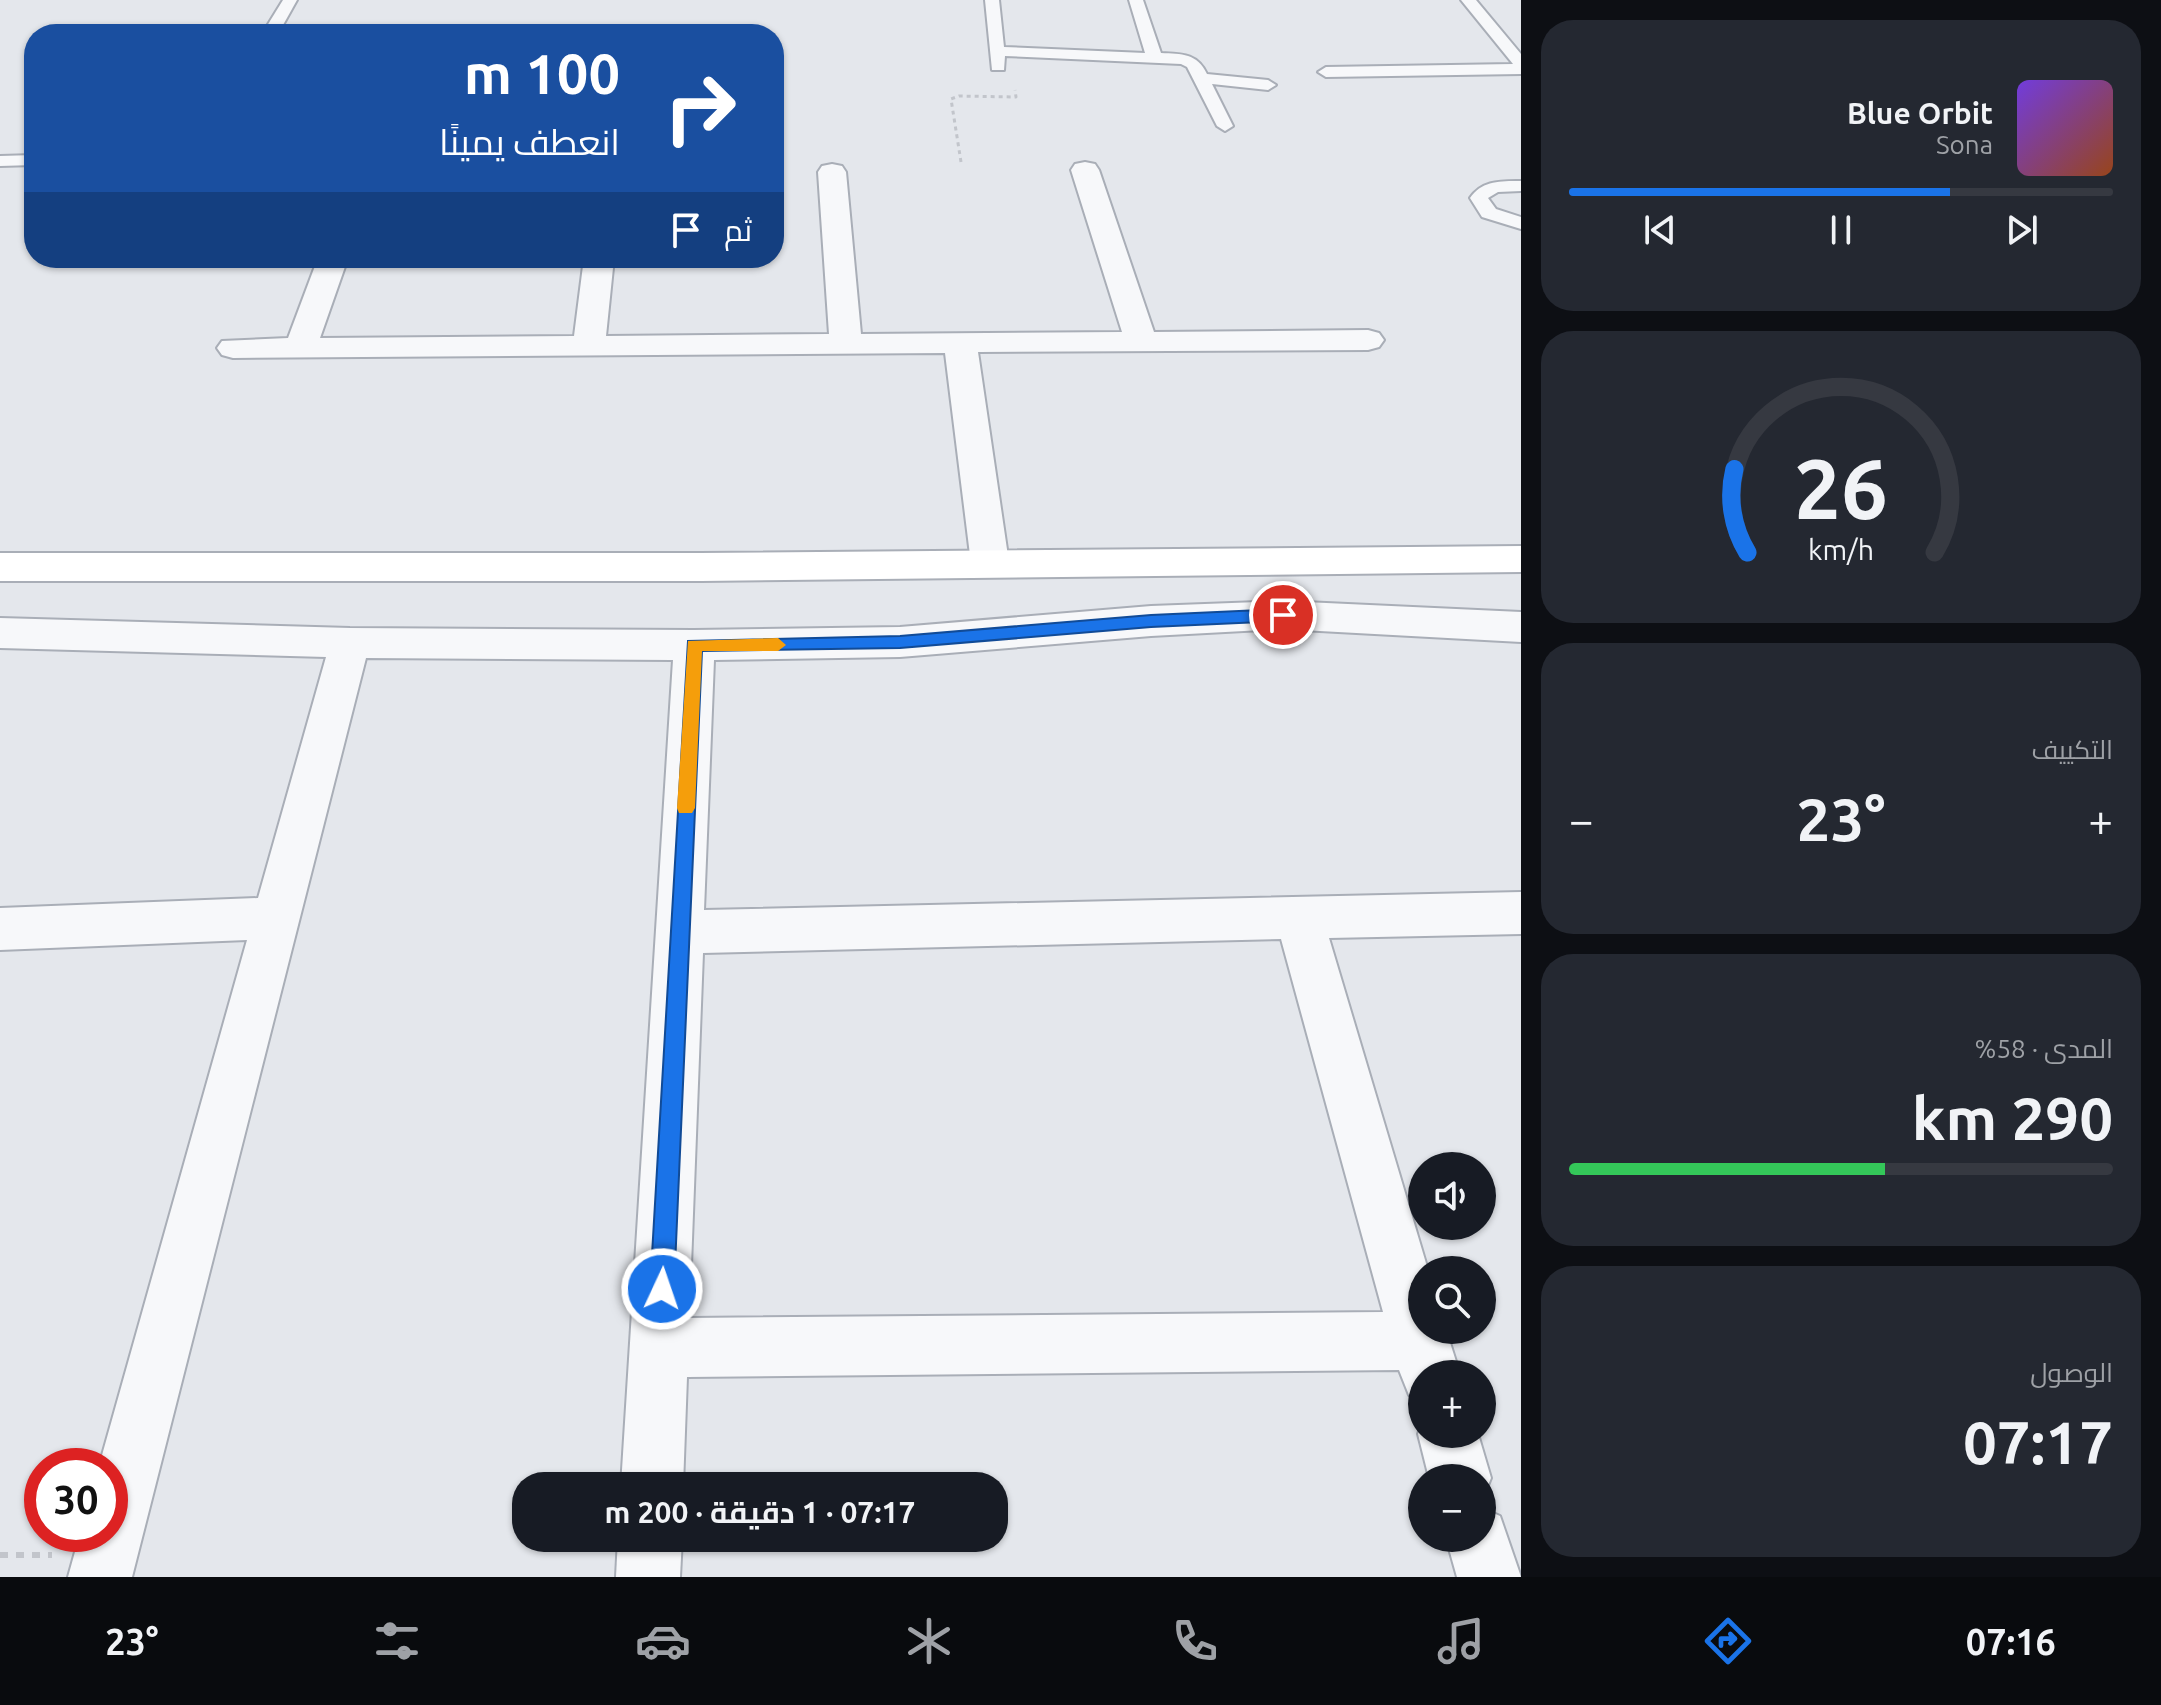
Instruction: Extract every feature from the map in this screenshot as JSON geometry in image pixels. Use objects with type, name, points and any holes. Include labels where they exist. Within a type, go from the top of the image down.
[{"type":"street","points":[[1085,170],[1141,341]]},
{"type":"street","points":[[832,172],[846,343]]},
{"type":"street","points":[[301,347],[329,268]]},
{"type":"street","points":[[589,345],[598,268]]},
{"type":"street","points":[[233,348],[1368,340]]},
{"type":"street","points":[[960,343],[990,563]]},
{"type":"street","points":[[0,567],[701,567],[1521,559]]},
{"type":"street","points":[[0,633],[350,643],[694,645],[900,642],[1151,621],[1283,615],[1521,627]]},
{"type":"street","points":[[100,1577],[350,643]]},
{"type":"street","points":[[653,1472],[694,645]]},
{"type":"street","points":[[680,932],[1521,913]]},
{"type":"street","points":[[659,1348],[1426,1358],[1299,917]]},
{"type":"street","points":[[0,929],[274,918]]},
{"type":"street","points":[[648,1577],[649,1552]]},
{"type":"street","points":[[1482,1552],[1489,1577]]},
{"type":"lane","points":[[276,24],[290,0]]},
{"type":"lane","points":[[992,0],[997,60],[1154,56],[1189,61],[1225,126]]},
{"type":"lane","points":[[1136,0],[1154,56]]},
{"type":"lane","points":[[1468,0],[1521,66]]},
{"type":"lane","points":[[1326,72],[1521,66]]},
{"type":"lane","points":[[1201,78],[1268,85]]},
{"type":"lane","points":[[0,161],[24,160]]},
{"type":"lane","points":[[1519,226],[1489,213],[1479,198],[1491,188],[1521,186]]},
{"type":"path","points":[[961,162],[949,102],[959,96],[1016,97],[1014,69],[997,60]]},
{"type":"slow traffic","points":[[686,808],[694,645],[778,645]]},
{"type":"route","points":[[662,1289],[694,645],[900,642],[1217,616],[1283,615]]}]
